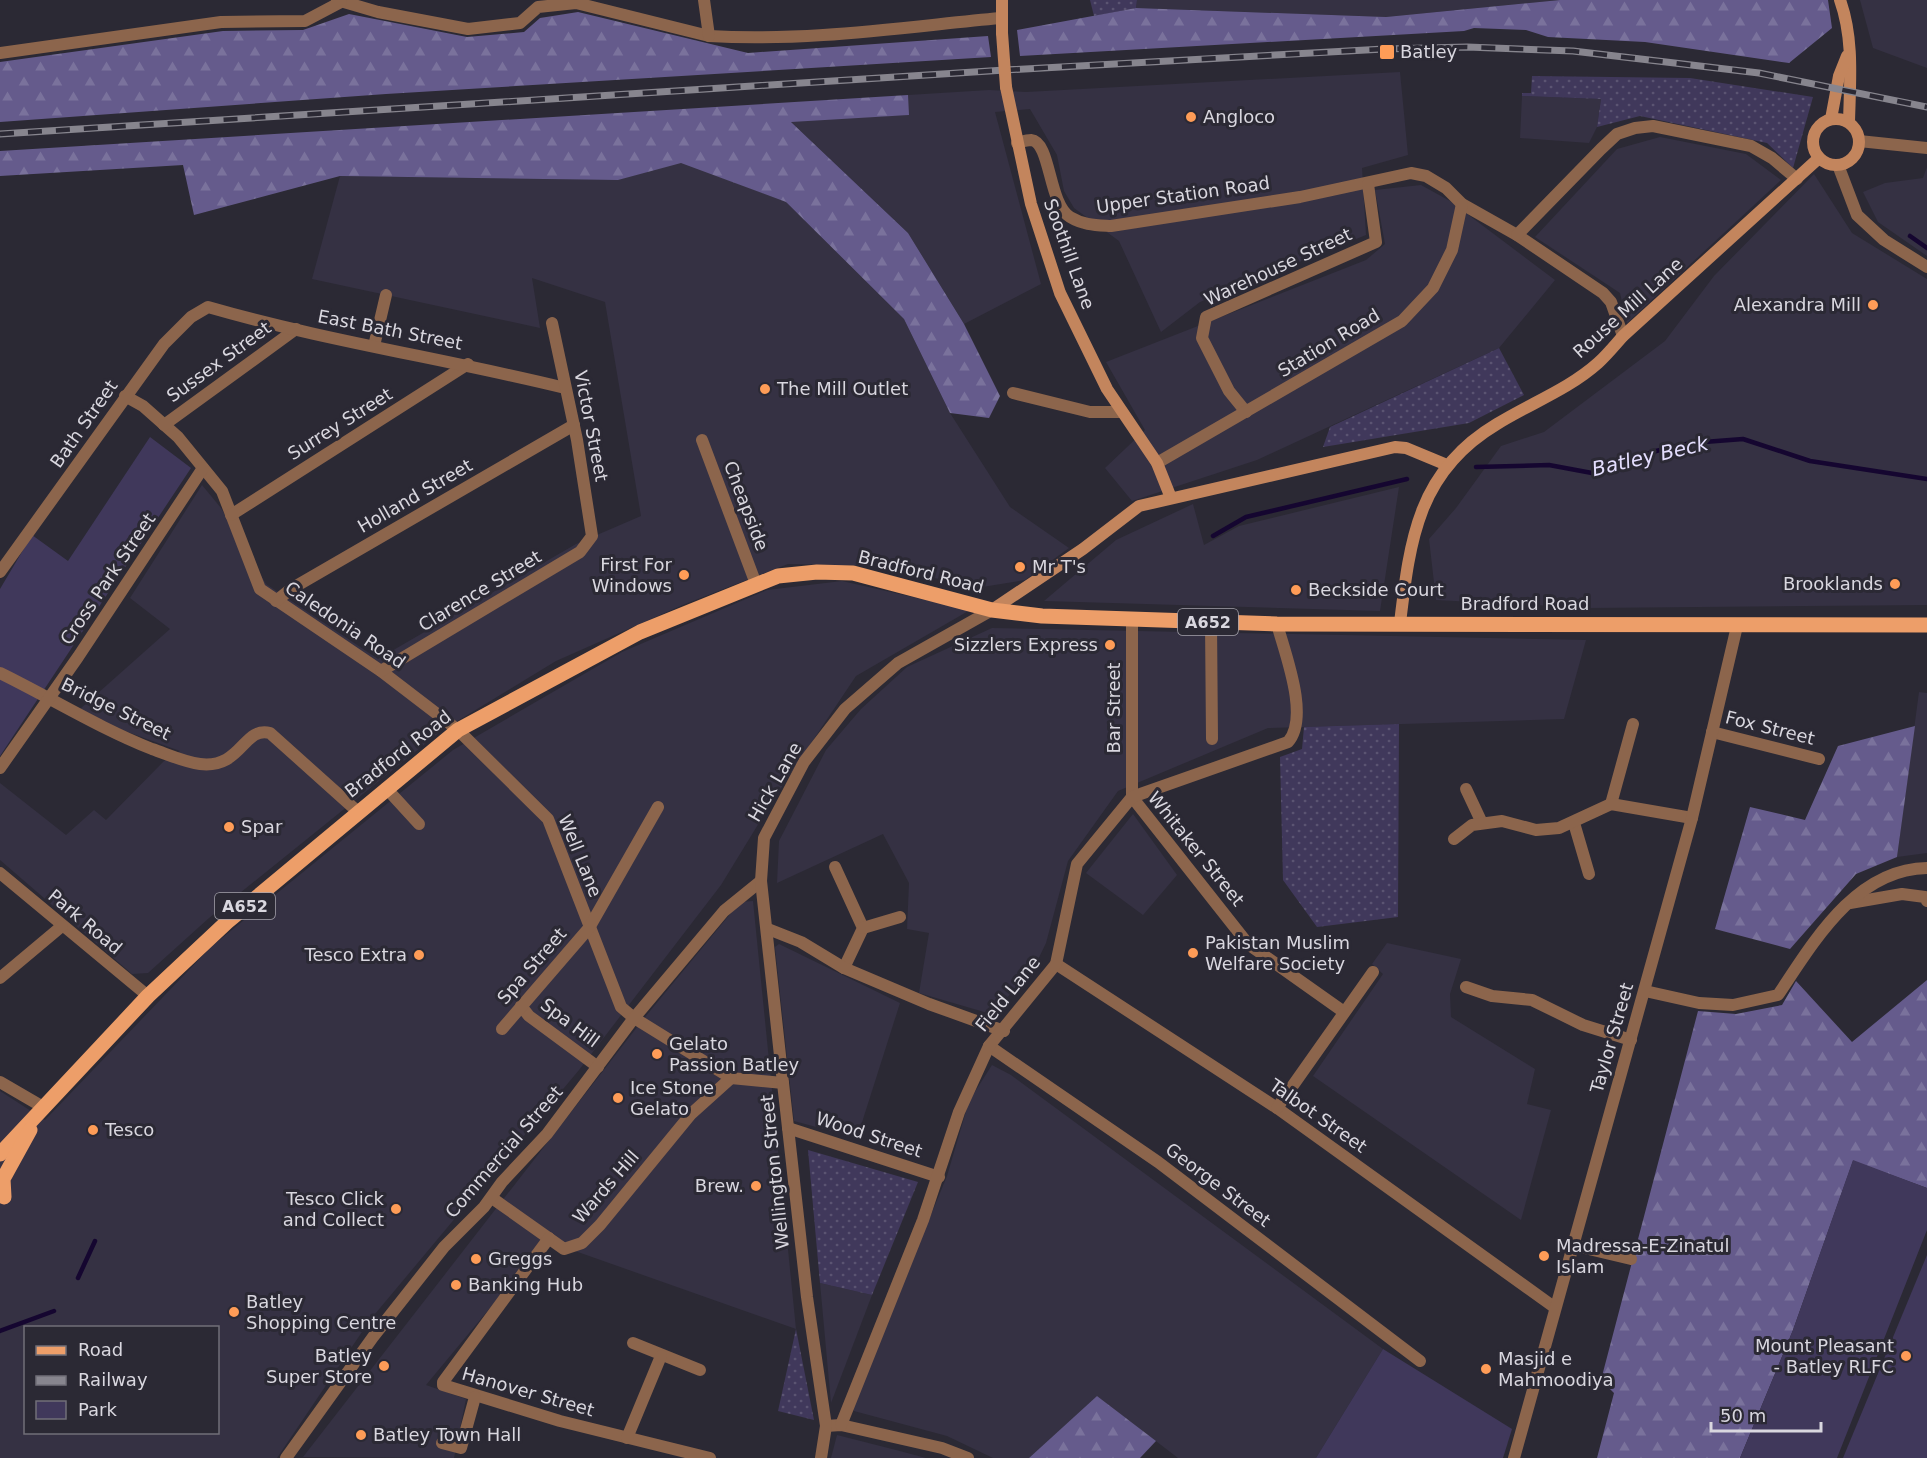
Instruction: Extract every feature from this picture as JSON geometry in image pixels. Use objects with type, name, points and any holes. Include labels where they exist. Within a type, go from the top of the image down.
[{"type":"main road","name":"Soothill Lane","points":[[1002,0],[1000,18],[1006,87],[1017,143],[1030,204],[1060,293],[1107,389],[1157,463],[1171,498]]},
{"type":"main road","points":[[1840,0],[1847,20],[1849,122],[1858,134],[1859,141],[1855,154],[1838,165],[1819,158],[1815,152],[1813,138],[1819,125],[1832,119],[1849,122]]},
{"type":"main road","points":[[1832,119],[1839,76],[1849,51]]},
{"type":"main road","name":"Rouse Mill Lane","points":[[1400,623],[1413,532],[1431,492],[1447,465],[1468,443],[1497,424],[1563,388],[1598,363],[1623,336],[1819,158]]},
{"type":"main road","points":[[992,609],[1083,549],[1140,506],[1395,447],[1406,448],[1447,465]]},
{"type":"main road","name":"Bradford Road","points":[[0,1154],[148,996],[227,921],[357,811],[458,730],[640,632],[778,576],[817,572],[853,573],[992,609],[1042,616],[1132,620],[1277,624],[1927,625]]},
{"type":"main road","points":[[4,1197],[3,1179],[43,1107]]},
{"type":"street","points":[[704,0],[709,36]]},
{"type":"street","points":[[0,53],[221,22],[305,21],[339,1],[468,29],[520,23],[538,7],[576,3],[709,36],[825,34],[1000,18]]},
{"type":"street","points":[[1517,235],[1617,134],[1635,128],[1663,128],[1751,146],[1772,158],[1797,179]]},
{"type":"street","name":"Upper Station Road","points":[[1017,143],[1031,140],[1038,143],[1045,154],[1050,183],[1058,203],[1068,216],[1088,225],[1111,226],[1300,197],[1368,184]]},
{"type":"street","points":[[1859,141],[1927,148]]},
{"type":"street","points":[[1838,165],[1857,215],[1884,240],[1914,262],[1927,267]]},
{"type":"street","points":[[1368,184],[1411,173],[1446,188],[1462,204],[1517,235],[1604,293],[1611,302],[1623,336]]},
{"type":"street","name":"Warehouse Street","points":[[1246,412],[1229,391],[1202,338],[1206,317],[1376,242],[1368,184]]},
{"type":"street","name":"Station Road","points":[[1157,463],[1402,321],[1433,288],[1452,250],[1462,204]]},
{"type":"street","points":[[374,346],[386,295]]},
{"type":"street","name":"East Bath Street","points":[[208,307],[296,329],[468,364],[565,388]]},
{"type":"street","name":"Bath Street","points":[[0,572],[164,344],[191,317],[208,307]]},
{"type":"street","name":"Victor Street","points":[[552,323],[574,425],[592,536]]},
{"type":"street","name":"Sussex Street","points":[[164,425],[296,329]]},
{"type":"street","name":"Surrey Street","points":[[231,515],[468,364]]},
{"type":"street","points":[[1013,393],[1090,412],[1121,412]]},
{"type":"street","name":"Caledonia Road","points":[[125,396],[143,406],[178,437],[222,491],[260,589],[381,671],[458,730]]},
{"type":"street","name":"Holland Street","points":[[276,601],[291,589],[574,425]]},
{"type":"street","name":"Cheapside","points":[[702,440],[756,585]]},
{"type":"street","name":"Cross Park Street","points":[[0,768],[51,698],[203,468]]},
{"type":"street","name":"Clarence Street","points":[[381,671],[580,552],[592,536]]},
{"type":"street","name":"Hick Lane","points":[[761,881],[764,838],[804,762],[845,709],[898,663],[992,609]]},
{"type":"street","name":"Bar Street","points":[[1132,620],[1132,797]]},
{"type":"street","points":[[1211,622],[1212,739]]},
{"type":"street","points":[[1132,797],[1287,742],[1295,734],[1297,701],[1277,624]]},
{"type":"street","name":"Taylor Street","points":[[1514,1458],[1692,818],[1737,626]]},
{"type":"street","name":"Bridge Street","points":[[0,673],[125,738],[200,764],[218,764],[232,758],[254,733],[261,731],[270,733],[357,811]]},
{"type":"street","points":[[1611,804],[1633,724]]},
{"type":"street","name":"Well Lane","points":[[458,730],[548,819],[621,1007],[634,1018]]},
{"type":"street","name":"Fox Street","points":[[1712,732],[1819,759]]},
{"type":"street","points":[[386,788],[419,824]]},
{"type":"street","points":[[1466,789],[1482,824]]},
{"type":"street","name":"Field Lane","points":[[842,1425],[939,1177],[959,1112],[989,1046],[1004,1031],[1056,964],[1077,864],[1132,797]]},
{"type":"street","name":"Whitaker Street","points":[[1132,797],[1248,945],[1344,1012]]},
{"type":"street","points":[[1454,839],[1472,825],[1502,821],[1536,830],[1574,823],[1611,804],[1692,818]]},
{"type":"street","name":"Spa Street","points":[[502,1029],[589,928],[658,807]]},
{"type":"street","points":[[1574,823],[1589,874]]},
{"type":"street","points":[[835,867],[862,928],[844,968]]},
{"type":"street","points":[[1645,991],[1699,1003],[1733,1005],[1778,995],[1826,924],[1849,904],[1875,883],[1914,868],[1927,868]]},
{"type":"street","name":"Park Road","points":[[0,873],[148,996]]},
{"type":"street","name":"Wellington Street","points":[[761,881],[807,1297],[826,1426],[821,1458]]},
{"type":"street","name":"Commercial Street","points":[[286,1458],[373,1337],[444,1247],[492,1198],[502,1182],[547,1134],[634,1018],[724,911],[761,881]]},
{"type":"street","points":[[1849,904],[1902,894],[1925,897],[1927,901]]},
{"type":"street","points":[[862,928],[900,916]]},
{"type":"street","points":[[0,978],[62,926]]},
{"type":"street","points":[[768,929],[801,942],[844,968],[929,1004],[1004,1031]]},
{"type":"street","name":"Talbot Street","points":[[1056,964],[1277,1108],[1554,1308]]},
{"type":"street","points":[[1277,1108],[1374,972]]},
{"type":"street","points":[[1466,987],[1492,996],[1532,1000],[1583,1025],[1631,1040]]},
{"type":"street","name":"Spa Hill","points":[[521,1006],[529,1016],[598,1067]]},
{"type":"street","points":[[634,1018],[731,1077],[783,1083]]},
{"type":"street","name":"George Street","points":[[989,1046],[1158,1162],[1420,1361]]},
{"type":"street","name":"Wards Hill","points":[[492,1198],[564,1249],[582,1243],[600,1225],[691,1114],[731,1077]]},
{"type":"street","points":[[0,1082],[43,1107]]},
{"type":"street","name":"Wood Street","points":[[788,1128],[939,1177]]},
{"type":"street","name":"Hanover Street","points":[[549,1238],[443,1382],[447,1387],[475,1397],[710,1458]]},
{"type":"street","points":[[1572,1245],[1631,1259]]},
{"type":"street","points":[[633,1343],[660,1356],[700,1370]]},
{"type":"street","points":[[627,1438],[660,1356]]},
{"type":"street","points":[[442,1443],[461,1448],[475,1397]]},
{"type":"street","points":[[826,1426],[842,1425],[942,1448],[968,1458]]},
{"type":"shaded area","points":[[1137,0],[1560,0],[1386,17],[1136,8]]},
{"type":"shaded area","points":[[1860,0],[1927,0],[1927,68],[1873,48]]},
{"type":"shaded area","points":[[1400,72],[1408,155],[1362,168],[1366,235],[1200,302],[1161,332],[1119,241],[1074,208],[1064,191],[1057,155],[1030,109],[995,112],[1041,284],[964,324],[908,233],[790,121],[908,115],[908,95],[989,90],[1026,92]]},
{"type":"shaded area","points":[[1522,96],[1601,99],[1597,127],[1589,143],[1520,138]]},
{"type":"shaded area","points":[[1660,137],[1746,154],[1781,180],[1627,323],[1620,293],[1535,237],[1617,149]]},
{"type":"shaded area","points":[[681,162],[786,202],[904,319],[950,413],[1010,507],[1069,548],[1025,580],[976,588],[885,566],[788,564],[685,604],[556,661],[441,731],[209,918],[148,973],[132,974],[0,860],[0,783],[66,835],[94,810],[106,820],[164,761],[180,751],[111,726],[80,709],[170,629],[130,598],[202,485],[221,508],[266,584],[378,659],[576,544],[641,516],[605,302],[532,278],[540,328],[312,279],[340,176],[617,180]]},
{"type":"shaded area","points":[[1927,167],[1927,256],[1878,222],[1863,192],[1885,183],[1923,178]]},
{"type":"shaded area","points":[[1814,174],[1852,233],[1927,279],[1927,605],[1590,608],[1436,600],[1429,539],[1456,508],[1501,446],[1544,432],[1665,341],[1714,276]]},
{"type":"shaded area","points":[[1421,185],[1450,201],[1555,280],[1499,348],[1257,460],[1132,501],[1105,468],[1145,430],[1106,362],[1366,260],[1385,244],[1375,190]]},
{"type":"shaded area","points":[[1399,487],[1380,611],[1044,601],[1116,540],[1193,504],[1204,545],[1239,526]]},
{"type":"shaded area","points":[[842,581],[970,610],[856,676],[773,800],[721,885],[579,1070],[370,1320],[277,1458],[0,1458],[0,1091],[45,1120],[211,947],[453,750],[622,652],[767,590]]},
{"type":"shaded area","points":[[992,628],[1586,640],[1564,719],[1268,728],[1118,791],[1068,861],[1046,943],[1032,972],[991,1014],[919,993],[929,933],[907,929],[909,883],[883,834],[777,883],[779,841],[826,750],[861,709],[907,667]]},
{"type":"shaded area","points":[[1919,692],[1927,693],[1927,853],[1897,857]]},
{"type":"shaded area","points":[[1133,814],[1177,875],[1143,915],[1086,873]]},
{"type":"shaded area","points":[[753,901],[796,1329],[541,1239],[504,1291],[426,1385],[466,1399],[454,1458],[303,1457],[641,1022],[740,902]]},
{"type":"shaded area","points":[[1387,943],[1461,959],[1450,994],[1451,1017],[1535,1069],[1527,1104],[1551,1110],[1521,1220],[1313,1076],[1383,974],[1372,964]]},
{"type":"shaded area","points":[[779,944],[900,1003],[857,1138],[794,1121],[775,947]]},
{"type":"shaded area","points":[[992,1065],[1011,1075],[1383,1349],[1316,1458],[1178,1458],[1097,1396],[1029,1458],[993,1458],[947,1436],[854,1411],[852,1406],[947,1176],[969,1101]]},
{"type":"shaded area","points":[[820,1283],[872,1295],[831,1403]]},
{"type":"shaded area","points":[[837,1435],[896,1450],[926,1458],[831,1458]]},
{"type":"green space","points":[[1090,0],[1137,0],[1136,8],[1094,16]]},
{"type":"green space","points":[[1560,0],[1828,0],[1832,28],[1789,63],[1645,42],[1548,37],[1526,30],[1474,28],[1464,31],[1020,56],[1017,30],[1136,8],[1386,17]]},
{"type":"green space","points":[[578,12],[748,53],[988,36],[991,57],[386,94],[0,122],[0,62],[223,31],[303,30],[349,14],[467,37],[524,32],[540,18]]},
{"type":"green space","points":[[1532,76],[1690,78],[1813,97],[1793,168],[1767,143],[1640,116],[1597,127],[1601,99],[1522,96],[1522,93],[1531,93]]},
{"type":"green space","points":[[908,95],[909,115],[791,122],[908,233],[964,324],[1000,396],[989,418],[950,413],[904,319],[786,202],[681,163],[618,180],[340,176],[194,215],[183,165],[0,176],[0,151]]},
{"type":"green space","points":[[1499,348],[1524,395],[1469,423],[1323,447],[1330,427]]},
{"type":"green space","points":[[150,437],[191,468],[0,756],[0,589],[32,535],[68,561]]},
{"type":"green space","points":[[1399,724],[1398,917],[1317,927],[1283,880],[1280,757],[1302,749],[1304,727]]},
{"type":"green space","points":[[1915,726],[1897,857],[1856,874],[1790,949],[1715,929],[1750,807],[1805,820],[1838,746]]},
{"type":"green space","points":[[1927,980],[1927,1188],[1853,1161],[1793,1330],[1740,1458],[1597,1458],[1614,1393],[1601,1380],[1698,1011],[1736,1014],[1782,1005],[1796,981],[1852,1042]]},
{"type":"green space","points":[[808,1150],[918,1182],[872,1295],[820,1283]]},
{"type":"green space","points":[[1853,1160],[1927,1188],[1927,1230],[1837,1458],[1740,1458],[1793,1330]]},
{"type":"green space","name":"Mount Pleasant - Batley RLFC","points":[[1927,1255],[1927,1458],[1843,1458]]},
{"type":"green space","points":[[796,1329],[814,1420],[778,1411]]},
{"type":"green space","points":[[1383,1349],[1512,1429],[1503,1458],[1316,1458]]},
{"type":"green space","points":[[1097,1396],[1156,1441],[1140,1458],[1029,1458]]},
{"type":"waterway","points":[[1910,236],[1927,248]]},
{"type":"waterway","name":"Batley Beck","points":[[1476,467],[1549,465],[1592,473],[1656,451],[1691,443],[1743,439],[1810,461],[1927,479]]},
{"type":"waterway","name":"Batley Beck","points":[[1213,536],[1246,517],[1407,479]]},
{"type":"waterway","points":[[78,1278],[95,1241]]},
{"type":"waterway","points":[[0,1331],[54,1311]]},
{"type":"railway","points":[[0,134],[1005,70],[1384,49],[1467,47],[1573,51],[1759,73],[1927,107]]},
{"type":"place","name":"Batley","points":[[1387,52]]},
{"type":"place","name":"Angloco","points":[[1191,117]]},
{"type":"place","name":"Alexandra Mill","points":[[1873,305]]},
{"type":"place","name":"The Mill Outlet","points":[[765,389]]},
{"type":"place","name":"Mr T's","points":[[1020,567]]},
{"type":"place","name":"First For Windows","points":[[684,575]]},
{"type":"place","name":"Brooklands","points":[[1895,584]]},
{"type":"place","name":"Beckside Court","points":[[1296,590]]},
{"type":"place","name":"Sizzlers Express","points":[[1110,645]]},
{"type":"place","name":"Spar","points":[[229,827]]},
{"type":"place","name":"Pakistan Muslim Welfare Society","points":[[1193,953]]},
{"type":"place","name":"Tesco Extra","points":[[419,955]]},
{"type":"place","name":"Gelato Passion Batley","points":[[657,1054]]},
{"type":"place","name":"Ice Stone Gelato","points":[[618,1098]]},
{"type":"place","name":"Tesco","points":[[93,1130]]},
{"type":"place","name":"Brew.","points":[[756,1186]]},
{"type":"place","name":"Tesco Click and Collect","points":[[396,1209]]},
{"type":"place","name":"Madressa-E-Zinatul Islam","points":[[1544,1256]]},
{"type":"place","name":"Greggs","points":[[476,1259]]},
{"type":"place","name":"Banking Hub","points":[[456,1285]]},
{"type":"place","name":"Batley Shopping Centre","points":[[234,1312]]},
{"type":"place","name":"Mount Pleasant - Batley RLFC","points":[[1906,1356]]},
{"type":"place","name":"Batley Super Store","points":[[384,1366]]},
{"type":"place","name":"Masjid e Mahmoodiya","points":[[1486,1369]]},
{"type":"place","name":"Batley Town Hall","points":[[361,1435]]}]
